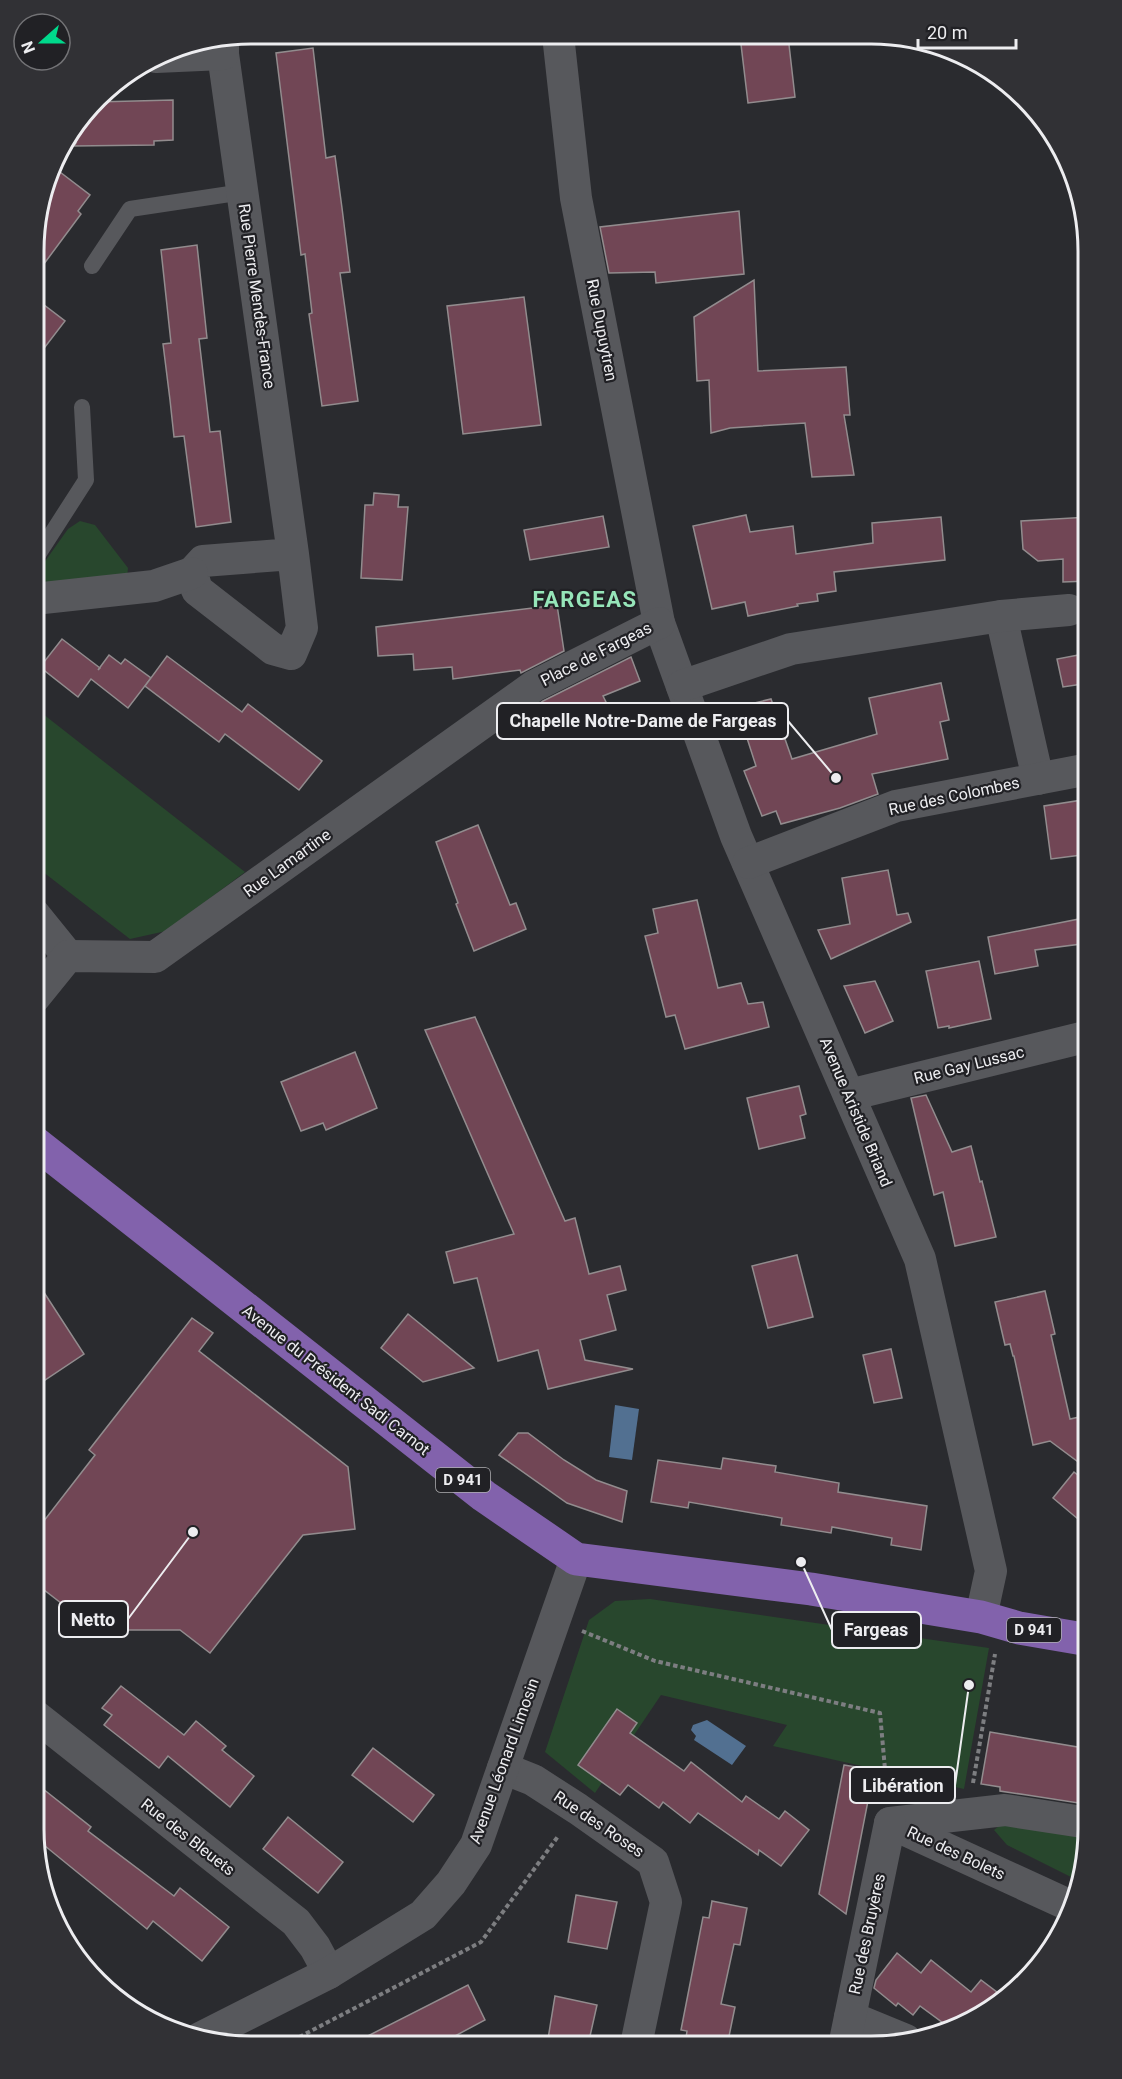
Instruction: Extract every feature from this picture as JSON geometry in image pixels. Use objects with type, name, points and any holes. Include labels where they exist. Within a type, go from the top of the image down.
[{"type":"main road","name":"Avenue du Président Sadi Carnot","points":[[44,1150],[484,1496],[576,1559],[811,1589],[981,1617]]},
{"type":"main road","name":"D 941","points":[[981,1617],[1019,1628],[1078,1638]]},
{"type":"street","name":"Rue Dupuytren","points":[[559,44],[576,198],[659,623]]},
{"type":"street","points":[[208,48],[223,46]]},
{"type":"street","name":"Rue Pierre Mendès-France","points":[[192,573],[197,590],[273,649],[291,654],[302,628],[223,46]]},
{"type":"street","points":[[44,598],[154,586],[192,573],[202,561],[292,554]]},
{"type":"street","points":[[682,686],[791,650],[1000,616],[1069,610]]},
{"type":"street","name":"Rue des Colombes","points":[[748,863],[896,806],[1038,779],[1000,616]]},
{"type":"street","name":"Avenue Aristide Briand","points":[[659,623],[736,836],[920,1259],[991,1571],[981,1617]]},
{"type":"street","name":"Place de Fargeas","points":[[534,686],[659,623]]},
{"type":"street","name":"Rue Lamartine","points":[[68,956],[155,957],[534,686]]},
{"type":"street","points":[[1038,779],[1078,771]]},
{"type":"street","points":[[44,926],[68,956],[44,986]]},
{"type":"street","name":"Rue Gay Lussac","points":[[849,1095],[1078,1039]]},
{"type":"street","name":"Avenue Léonard Limosin","points":[[213,2032],[329,1973],[423,1915],[451,1883],[476,1845],[576,1559]]},
{"type":"street","name":"Rue des Bleuets","points":[[44,1723],[296,1922],[315,1947],[329,1973]]},
{"type":"street","name":"Rue des Roses","points":[[503,1768],[533,1780],[654,1862],[666,1902],[638,2036]]},
{"type":"street","name":"Rue des Bolets","points":[[890,1823],[1005,1810],[1078,1821]]},
{"type":"street","name":"Rue des Bolets","points":[[890,1823],[1065,1903]]},
{"type":"street","name":"Rue des Bruyères","points":[[847,2032],[890,1823]]},
{"type":"street","points":[[847,2032],[875,2036]]},
{"type":"lane","points":[[92,266],[130,209],[243,192]]},
{"type":"lane","points":[[44,545],[86,480],[82,407]]},
{"type":"path","points":[[577,1629],[655,1661],[880,1713],[890,1823]]},
{"type":"path","points":[[967,1813],[996,1647]]},
{"type":"path","points":[[301,2036],[481,1942],[578,1809]]},
{"type":"green space","points":[[80,521],[95,525],[128,568],[127,578],[44,585],[44,563],[68,529]]},
{"type":"green space","points":[[44,715],[245,872],[166,931],[130,939],[44,873]]},
{"type":"green space","points":[[650,1599],[989,1648],[964,1789],[773,1746],[787,1725],[661,1695],[595,1793],[545,1752],[589,1620],[615,1601]]},
{"type":"green space","points":[[1005,1821],[1078,1831],[1073,1878],[1007,1845],[994,1830]]},
{"type":"water","points":[[615,1405],[639,1409],[632,1460],[609,1457]]},
{"type":"water","points":[[707,1720],[746,1746],[732,1765],[694,1740],[696,1736],[691,1730],[693,1725]]},
{"type":"building","points":[[741,44],[789,44],[795,97],[748,103]]},
{"type":"building","points":[[313,48],[326,158],[335,156],[342,208],[350,272],[340,273],[358,401],[322,406],[309,314],[312,313],[305,254],[301,255],[276,53]]},
{"type":"building","points":[[173,100],[173,140],[154,141],[154,145],[74,146],[78,135],[107,102]]},
{"type":"building","points":[[59,171],[90,195],[78,211],[81,214],[44,264],[47,210]]},
{"type":"building","points":[[739,211],[744,274],[656,283],[655,272],[609,273],[600,227]]},
{"type":"building","points":[[197,245],[207,338],[199,339],[210,432],[220,431],[231,522],[196,527],[184,436],[174,437],[163,344],[171,343],[161,250]]},
{"type":"building","points":[[754,280],[758,371],[846,367],[850,415],[844,415],[854,475],[812,477],[805,423],[730,428],[711,433],[709,380],[697,381],[694,317]]},
{"type":"building","points":[[524,297],[541,425],[463,434],[447,306]]},
{"type":"building","points":[[44,305],[65,321],[44,348]]},
{"type":"building","points":[[374,493],[399,495],[398,507],[408,507],[402,580],[361,578],[365,505],[373,505]]},
{"type":"building","points":[[746,515],[750,532],[793,526],[796,554],[873,543],[872,523],[941,517],[945,560],[834,572],[836,591],[817,594],[818,601],[797,604],[798,606],[748,616],[745,602],[712,609],[693,526]]},
{"type":"building","points":[[603,516],[609,547],[530,560],[524,530]]},
{"type":"building","points":[[1078,518],[1078,581],[1063,582],[1063,559],[1038,561],[1023,549],[1021,521]]},
{"type":"building","points":[[557,605],[564,651],[521,673],[520,670],[453,679],[452,667],[414,670],[413,654],[378,656],[376,627]]},
{"type":"building","points":[[62,639],[100,668],[109,655],[121,664],[125,659],[151,678],[128,708],[91,679],[78,697],[44,670],[44,662]]},
{"type":"building","points":[[1078,655],[1078,685],[1063,687],[1057,659]]},
{"type":"building","points":[[167,656],[242,712],[248,704],[322,761],[299,790],[225,734],[219,742],[145,686]]},
{"type":"building","points":[[631,657],[640,681],[603,696],[606,702],[597,707],[537,728],[531,710],[543,701]]},
{"type":"building","points":[[941,683],[949,720],[940,722],[948,759],[872,774],[878,794],[840,808],[781,824],[776,811],[762,816],[744,771],[756,766],[737,707],[771,699],[792,759],[877,734],[869,698]]},
{"type":"building","points":[[1078,801],[1078,855],[1051,859],[1044,806]]},
{"type":"building","points":[[478,825],[510,905],[516,903],[526,929],[474,951],[436,842]]},
{"type":"building","points":[[888,870],[897,915],[908,913],[911,922],[831,959],[818,930],[850,924],[842,878]]},
{"type":"building","points":[[697,900],[718,988],[741,983],[748,1004],[763,1002],[769,1027],[685,1049],[675,1015],[666,1017],[645,936],[658,933],[653,909]]},
{"type":"building","points":[[1078,919],[1078,944],[1035,950],[1038,966],[995,974],[988,937]]},
{"type":"building","points":[[979,961],[991,1019],[949,1028],[949,1026],[938,1028],[926,971]]},
{"type":"building","points":[[875,981],[893,1021],[865,1033],[844,986]]},
{"type":"building","points":[[475,1017],[565,1221],[575,1218],[589,1274],[620,1266],[626,1290],[607,1295],[616,1330],[580,1340],[585,1360],[633,1369],[548,1389],[538,1350],[498,1361],[477,1278],[454,1283],[446,1252],[514,1234],[425,1030]]},
{"type":"building","points":[[355,1052],[377,1108],[326,1130],[323,1123],[301,1131],[281,1082]]},
{"type":"building","points":[[799,1086],[806,1114],[800,1116],[805,1138],[759,1149],[747,1098]]},
{"type":"building","points":[[926,1095],[952,1152],[971,1146],[996,1237],[955,1246],[943,1192],[934,1195],[911,1098]]},
{"type":"building","points":[[797,1255],[813,1317],[768,1328],[752,1266]]},
{"type":"building","points":[[1045,1291],[1055,1334],[1051,1335],[1070,1419],[1078,1417],[1078,1462],[1050,1441],[1033,1445],[1014,1356],[1010,1344],[1005,1345],[995,1302]]},
{"type":"building","points":[[44,1292],[84,1354],[44,1381]]},
{"type":"building","points":[[408,1314],[474,1368],[423,1382],[381,1348]]},
{"type":"building","points":[[192,1318],[213,1333],[199,1351],[348,1467],[355,1529],[303,1535],[210,1653],[180,1630],[96,1630],[44,1590],[44,1521],[95,1455],[89,1450]]},
{"type":"building","points":[[891,1349],[902,1398],[874,1403],[863,1355]]},
{"type":"building","points":[[518,1433],[528,1433],[596,1480],[627,1491],[622,1522],[567,1503],[499,1455]]},
{"type":"building","points":[[723,1458],[776,1466],[775,1472],[839,1483],[838,1492],[927,1506],[921,1550],[891,1545],[892,1538],[832,1527],[831,1533],[781,1525],[782,1518],[689,1502],[688,1508],[651,1502],[658,1460],[721,1469]]},
{"type":"building","points":[[1074,1472],[1078,1475],[1078,1519],[1053,1498]]},
{"type":"building","points":[[121,1686],[184,1735],[196,1721],[226,1746],[222,1750],[254,1776],[230,1807],[168,1756],[159,1768],[104,1725],[112,1715],[102,1708]]},
{"type":"building","points":[[617,1709],[637,1723],[630,1733],[684,1771],[691,1762],[742,1802],[746,1796],[779,1819],[785,1811],[809,1830],[781,1866],[759,1850],[758,1855],[698,1813],[690,1823],[663,1802],[659,1808],[628,1785],[620,1795],[578,1765]]},
{"type":"building","points":[[990,1732],[1078,1747],[1078,1803],[1000,1791],[1000,1787],[981,1784]]},
{"type":"building","points":[[373,1748],[434,1795],[413,1822],[352,1775]]},
{"type":"building","points":[[844,1765],[874,1770],[846,1914],[819,1894]]},
{"type":"building","points":[[44,1790],[91,1827],[88,1831],[174,1896],[180,1888],[229,1927],[202,1961],[153,1921],[147,1929],[45,1846]]},
{"type":"building","points":[[288,1817],[343,1862],[318,1893],[263,1849]]},
{"type":"building","points":[[576,1895],[617,1902],[607,1949],[568,1942]]},
{"type":"building","points":[[712,1901],[747,1908],[740,1945],[734,1944],[721,2004],[735,2007],[729,2036],[686,2036],[687,2031],[681,2030],[703,1917],[709,1918]]},
{"type":"building","points":[[897,1953],[921,1973],[931,1960],[971,1992],[981,1980],[998,1993],[975,2008],[943,2023],[920,2006],[913,2015],[898,2003],[896,2006],[874,1988],[876,1980]]},
{"type":"building","points":[[468,1985],[485,2020],[455,2036],[368,2036]]},
{"type":"building","points":[[555,1996],[597,2005],[590,2036],[548,2036]]},
{"type":"place","name":"Chapelle Notre-Dame de Fargeas","points":[[836,778]]},
{"type":"place","name":"Netto","points":[[193,1532]]},
{"type":"place","name":"Fargeas","points":[[801,1562]]},
{"type":"place","name":"Libération","points":[[969,1685]]},
{"type":"district","name":"FARGEAS","points":[[585,599]]}]
